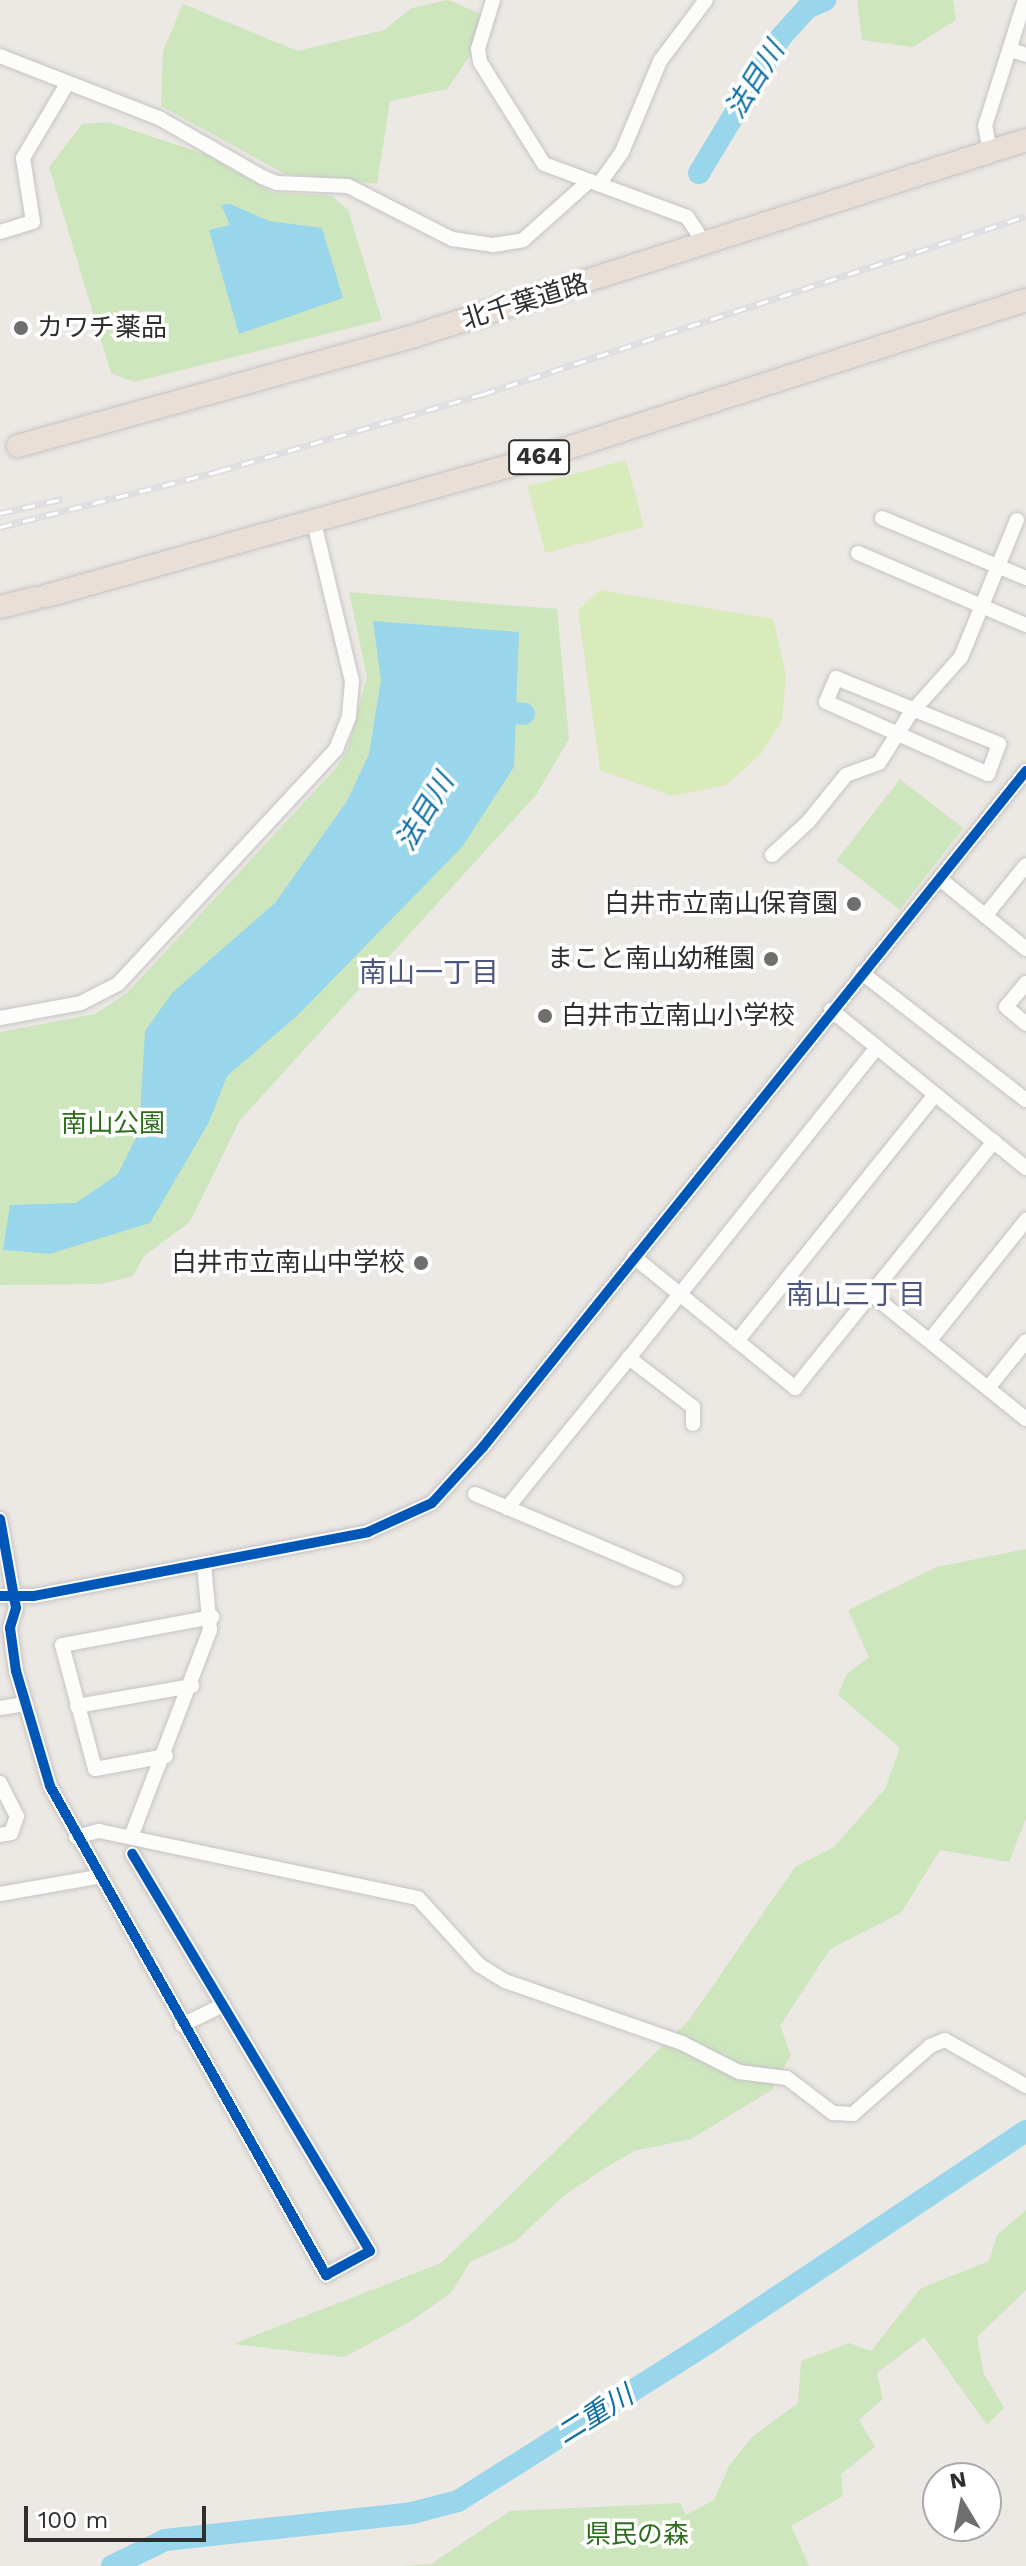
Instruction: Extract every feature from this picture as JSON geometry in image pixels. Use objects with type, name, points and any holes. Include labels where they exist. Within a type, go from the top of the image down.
[{"type":"highway","name":"北千葉道路","points":[[8,448],[403,339],[706,245],[1026,140]]},
{"type":"highway","name":"464","points":[[0,607],[314,523],[626,431],[1026,300]]},
{"type":"street","points":[[493,0],[478,49],[480,62],[544,164],[687,217],[706,245]]},
{"type":"street","points":[[0,56],[159,118],[277,183],[348,186],[424,229],[475,244],[509,244],[536,234],[594,183],[622,152],[660,61],[706,0]]},
{"type":"street","points":[[990,151],[985,126],[1025,0]]},
{"type":"street","points":[[1011,50],[1026,55]]},
{"type":"street","points":[[0,232],[33,222],[23,158],[67,84]]},
{"type":"street","points":[[882,518],[1026,578]]},
{"type":"street","points":[[772,855],[808,822],[846,775],[879,763],[915,708],[961,657],[1017,520]]},
{"type":"street","points":[[0,1018],[81,1003],[118,984],[336,749],[349,716],[352,681],[314,523]]},
{"type":"street","points":[[858,553],[1026,625]]},
{"type":"street","points":[[836,678],[915,708],[999,744],[988,774],[826,702],[836,678]]},
{"type":"street","points":[[7,1594],[34,1596],[368,1532],[432,1503],[483,1447],[1026,771]]},
{"type":"street","points":[[985,916],[1026,865]]},
{"type":"street","points":[[940,879],[1026,949]]},
{"type":"street","points":[[862,973],[1026,1100]]},
{"type":"street","points":[[1026,983],[1006,1007],[1026,1024]]},
{"type":"street","points":[[831,1010],[1026,1168]]},
{"type":"street","points":[[507,1508],[877,1047]]},
{"type":"street","points":[[737,1341],[935,1095]]},
{"type":"street","points":[[634,1257],[795,1388],[994,1141]]},
{"type":"street","points":[[930,1340],[1026,1220]]},
{"type":"street","points":[[871,1294],[1026,1419]]},
{"type":"street","points":[[988,1388],[1026,1341]]},
{"type":"street","points":[[629,1358],[693,1407],[693,1424]]},
{"type":"street","points":[[475,1494],[676,1579]]},
{"type":"street","points":[[0,1519],[7,1594],[16,1608],[10,1628]]},
{"type":"street","points":[[131,1837],[192,1686],[212,1617],[204,1564]]},
{"type":"street","points":[[34,1596],[16,1608],[0,1613],[10,1628],[24,1704],[39,1759],[97,1877],[326,2275],[370,2251],[132,1854]]},
{"type":"street","points":[[166,1756],[95,1769],[62,1645],[212,1617]]},
{"type":"street","points":[[77,1706],[192,1686]]},
{"type":"street","points":[[0,1708],[24,1704]]},
{"type":"street","points":[[0,1783],[17,1816],[11,1833],[0,1835]]},
{"type":"street","points":[[76,1837],[88,1831],[131,1837],[418,1898],[479,1965],[505,1981],[682,2043],[739,2072],[787,2078],[833,2113],[853,2114],[930,2046],[945,2040],[1026,2086]]},
{"type":"street","points":[[0,1894],[97,1877]]},
{"type":"street","points":[[182,2025],[223,2005]]},
{"type":"green space","points":[[448,0],[495,20],[447,89],[390,101],[377,184],[285,174],[161,106],[163,51],[183,4],[298,51],[384,30],[412,8]]},
{"type":"green space","points":[[857,0],[953,0],[956,20],[913,47],[862,40]]},
{"type":"green space","points":[[108,122],[210,156],[272,192],[332,196],[348,210],[382,320],[134,382],[111,373],[49,167],[82,124]]},
{"type":"green space","points":[[626,460],[644,527],[545,553],[527,486]]},
{"type":"green space","points":[[600,590],[773,619],[786,675],[782,720],[760,755],[726,785],[672,796],[600,770],[578,610]]},
{"type":"green space","name":"南山公園","points":[[349,592],[557,609],[569,739],[536,795],[240,1120],[190,1222],[144,1256],[133,1276],[101,1284],[0,1285],[0,1032],[95,1014],[127,993],[337,767],[348,748],[367,677]]},
{"type":"green space","points":[[900,779],[963,828],[900,909],[837,860]]},
{"type":"green space","points":[[1026,1549],[1026,1819],[1009,1862],[940,1850],[901,1913],[830,1949],[780,2026],[791,2055],[772,2090],[691,2139],[634,2151],[602,2170],[561,2198],[516,2241],[470,2262],[452,2292],[408,2323],[344,2357],[233,2344],[441,2263],[689,2020],[795,1867],[834,1847],[885,1789],[900,1748],[838,1695],[847,1674],[869,1657],[848,1610],[937,1567]]},
{"type":"green space","name":"県民の森","points":[[1026,2210],[1026,2290],[977,2337],[984,2374],[1004,2408],[987,2425],[924,2337],[877,2373],[883,2399],[859,2420],[875,2447],[841,2474],[843,2496],[791,2526],[809,2566],[402,2566],[431,2564],[510,2511],[680,2503],[686,2515],[714,2500],[729,2466],[752,2437],[798,2403],[801,2361],[849,2343],[871,2351],[921,2288],[989,2261],[997,2235]]},
{"type":"water","points":[[230,204],[269,221],[322,228],[343,298],[239,334],[209,230],[230,225],[221,205]]},
{"type":"water","points":[[373,621],[519,632],[514,767],[462,847],[297,1016],[227,1076],[209,1122],[150,1223],[49,1254],[3,1250],[10,1205],[76,1203],[118,1174],[139,1132],[145,1031],[172,993],[275,903],[347,801],[369,754],[381,680]]},
{"type":"waterway","name":"法目川","points":[[699,173],[781,37],[807,8],[825,0]]},
{"type":"waterway","name":"法目川","points":[[485,711],[524,714]]},
{"type":"waterway","name":"二重川","points":[[112,2566],[165,2540],[412,2513],[458,2501],[708,2343],[1026,2131]]},
{"type":"railway","points":[[0,527],[219,471],[483,394],[1026,216]]},
{"type":"railway","points":[[0,513],[62,499]]},
{"type":"cycle path","points":[[0,1596],[34,1596],[368,1532],[432,1503],[483,1447],[1026,771]]},
{"type":"cycle path","points":[[0,1519],[16,1608],[10,1628],[16,1671],[50,1786],[326,2275],[370,2251],[132,1854]]},
{"type":"place","name":"カワチ薬品","points":[[21,328]]},
{"type":"place","name":"白井市立南山保育園","points":[[854,904]]},
{"type":"place","name":"まこと南山幼稚園","points":[[771,959]]},
{"type":"place","name":"白井市立南山小学校","points":[[545,1016]]},
{"type":"place","name":"白井市立南山中学校","points":[[421,1263]]},
{"type":"district","name":"南山一丁目","points":[[429,973]]},
{"type":"district","name":"南山三丁目","points":[[856,1295]]}]
